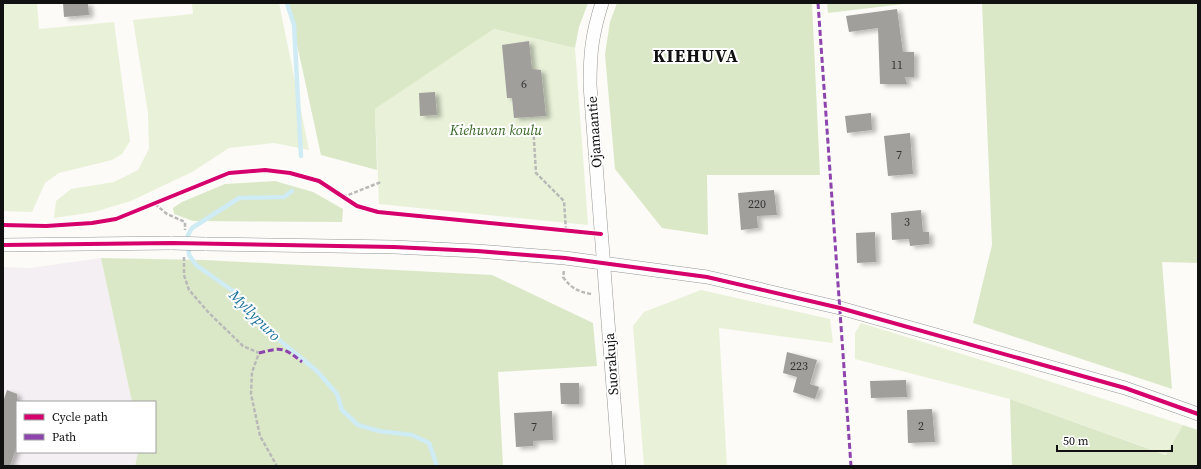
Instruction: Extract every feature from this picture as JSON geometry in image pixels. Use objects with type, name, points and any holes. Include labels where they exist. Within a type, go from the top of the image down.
[{"type":"street","name":"Ojamaantie","points":[[602,3],[595,25],[590,49],[590,85],[603,263]]},
{"type":"street","points":[[3,245],[172,243],[477,251],[565,258],[707,277],[840,308],[1126,388],[1198,414]]},
{"type":"street","name":"Suorakuja","points":[[603,263],[619,466]]},
{"type":"path","points":[[533,124],[536,173],[564,201],[566,231],[563,278],[569,286],[580,292],[606,296]]},
{"type":"path","points":[[343,197],[381,182]]},
{"type":"path","points":[[337,193],[348,200]]},
{"type":"path","points":[[148,206],[161,201]]},
{"type":"path","points":[[155,204],[167,214],[185,222],[185,235]]},
{"type":"path","points":[[558,230],[573,232]]},
{"type":"path","points":[[184,255],[184,275],[190,290],[209,313],[243,346],[259,353],[252,372],[251,394],[260,436],[277,466]]},
{"type":"shaded area","points":[[101,258],[132,401],[16,401],[16,453],[138,453],[135,466],[3,466],[3,267],[30,268]]},
{"type":"green space","points":[[3,3],[37,3],[39,29],[114,22],[130,141],[122,154],[112,160],[59,173],[45,183],[32,212],[3,211]]},
{"type":"green space","points":[[192,3],[279,3],[309,150],[274,143],[229,148],[192,172],[131,201],[94,212],[54,218],[56,201],[71,189],[114,182],[138,170],[149,149],[148,113],[133,20],[193,14]]},
{"type":"green space","points":[[288,3],[588,3],[579,27],[575,48],[494,29],[375,109],[377,170],[321,155]]},
{"type":"green space","points":[[617,3],[812,3],[820,175],[707,175],[708,235],[662,228],[615,169],[605,54],[610,22]]},
{"type":"green space","points":[[827,3],[912,3],[828,13]]},
{"type":"green space","points":[[982,3],[1198,3],[1198,263],[1162,262],[1172,389],[973,323],[992,245]]},
{"type":"green space","name":"Kiehuvan koulu","points":[[494,29],[575,48],[588,225],[379,204],[375,109]]},
{"type":"green space","points":[[275,181],[313,192],[343,209],[342,222],[193,221],[174,214],[173,208],[182,202],[225,184]]},
{"type":"green space","points":[[101,258],[205,260],[492,275],[593,323],[597,366],[498,372],[503,466],[135,466],[138,453],[156,453],[156,401],[132,401]]},
{"type":"green space","points":[[701,290],[830,319],[833,343],[719,328],[727,466],[644,466],[633,326],[644,312]]},
{"type":"green space","points":[[861,323],[1027,374],[1183,425],[1167,455],[1010,399],[855,359],[855,333]]},
{"type":"green space","points":[[1010,399],[1166,455],[1183,425],[1198,430],[1198,466],[1012,466]]},
{"type":"building","points":[[63,3],[88,3],[89,15],[64,17]]},
{"type":"building","points":[[897,9],[903,52],[914,52],[914,77],[905,77],[907,84],[880,84],[878,28],[849,32],[846,16]]},
{"type":"building","points":[[529,41],[532,69],[541,70],[546,116],[514,118],[512,98],[507,98],[502,45]]},
{"type":"building","points":[[435,92],[437,115],[420,116],[419,93]]},
{"type":"building","points":[[871,113],[872,130],[847,133],[845,116]]},
{"type":"building","points":[[910,133],[913,174],[888,176],[884,136]]},
{"type":"building","points":[[774,190],[777,215],[757,216],[758,228],[741,230],[738,193]]},
{"type":"building","points":[[921,210],[923,232],[929,232],[929,244],[910,246],[909,239],[892,240],[891,213]]},
{"type":"building","points":[[875,232],[876,262],[857,263],[856,233]]},
{"type":"building","points":[[787,352],[817,360],[810,384],[819,387],[815,399],[793,392],[797,377],[783,373]]},
{"type":"building","points":[[906,380],[907,397],[871,398],[870,381]]},
{"type":"building","points":[[560,383],[579,383],[579,404],[561,404]]},
{"type":"building","points":[[7,390],[17,394],[16,448],[10,466],[3,466],[3,402]]},
{"type":"building","points":[[932,409],[935,442],[908,443],[907,410]]},
{"type":"building","points":[[552,411],[553,440],[533,441],[533,446],[516,447],[514,413]]},
{"type":"waterway","name":"Myllypuro","points":[[287,3],[294,25],[301,156]]},
{"type":"waterway","name":"Myllypuro","points":[[292,191],[284,197],[239,198],[192,228],[188,235],[189,255],[196,265],[236,293],[262,326],[317,371],[337,394],[342,410],[358,425],[379,431],[412,435],[429,443],[437,466]]},
{"type":"marked path","points":[[818,3],[851,466]]},
{"type":"marked path","points":[[259,353],[278,349],[291,353],[302,362]]},
{"type":"cycle path","points":[[3,225],[46,226],[92,223],[116,219],[229,173],[265,170],[290,173],[319,181],[357,206],[378,212],[601,234]]},
{"type":"cycle path","points":[[3,245],[172,243],[394,247],[477,251],[565,258],[707,277],[840,308],[1125,388],[1198,414]]},
{"type":"district","name":"KIEHUVA","points":[[696,55]]}]
